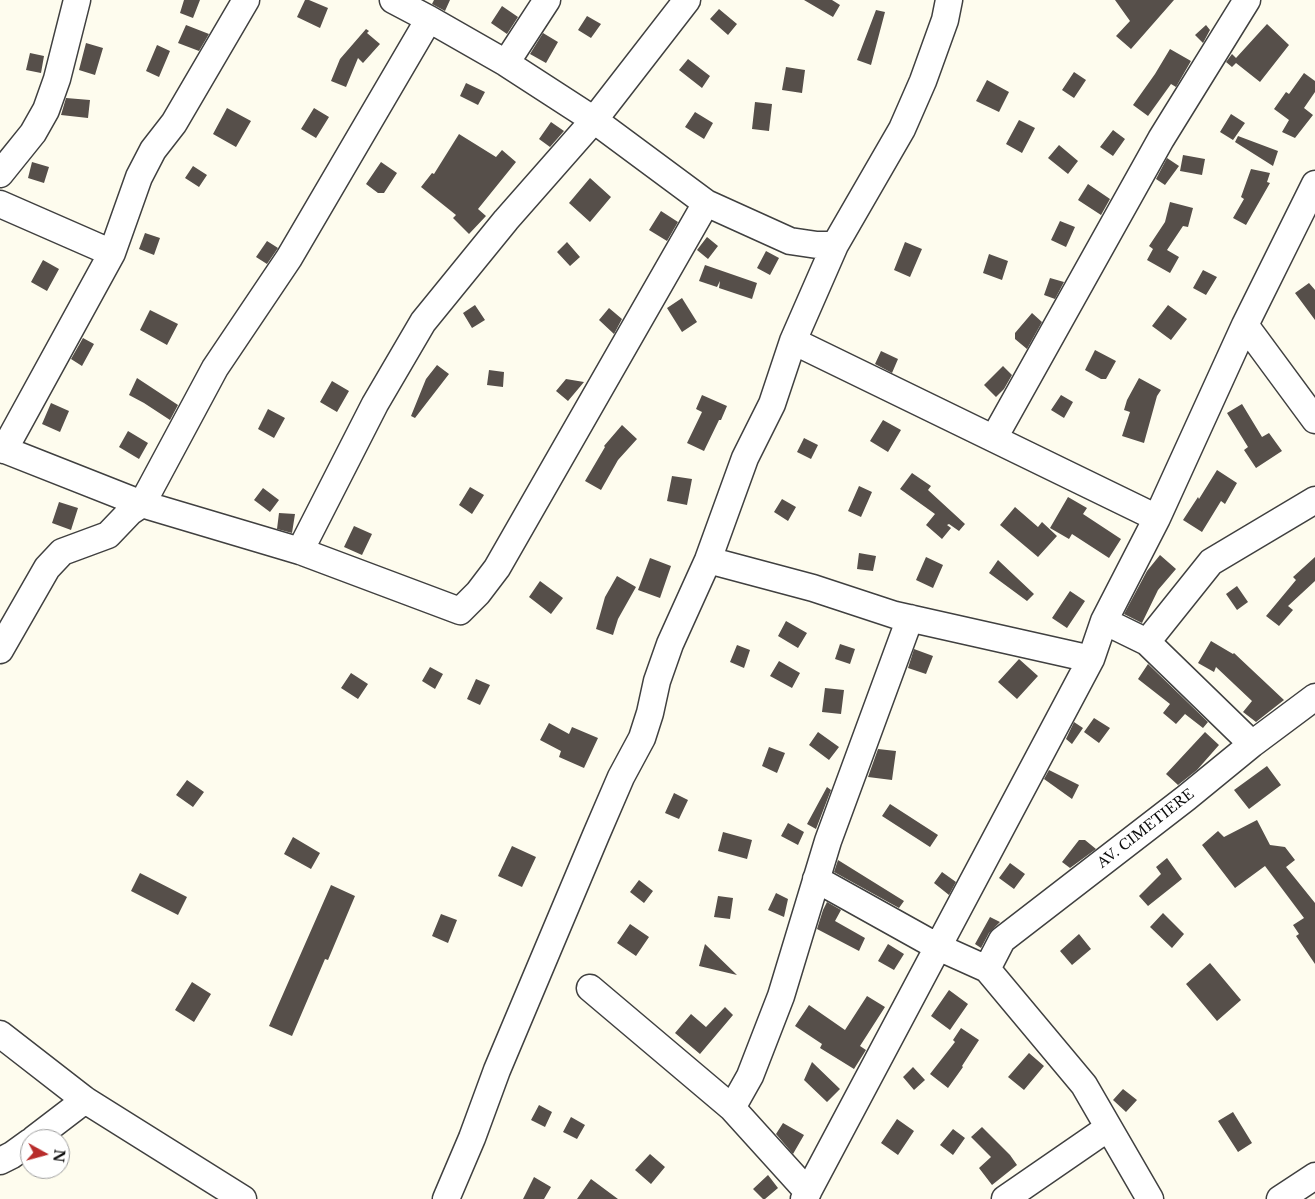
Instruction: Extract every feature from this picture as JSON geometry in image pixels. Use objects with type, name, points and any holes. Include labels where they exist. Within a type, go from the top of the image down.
[{"type":"street","points":[[0,174],[34,133],[46,110],[58,79],[77,0]]},
{"type":"street","points":[[246,0],[174,123],[153,150],[139,177],[112,254],[2,449],[142,504],[300,551],[460,611],[478,593],[497,568],[706,203]]},
{"type":"street","points":[[393,0],[506,63],[594,120],[706,203],[790,240],[817,245],[835,244]]},
{"type":"street","points":[[506,63],[547,0]]},
{"type":"street","points":[[300,551],[375,404],[423,322],[506,220],[594,120],[687,0]]},
{"type":"street","points":[[446,1199],[472,1138],[497,1070],[596,834],[621,777],[642,738],[657,681],[670,644],[708,560],[746,458],[772,404],[793,341],[835,244],[902,129],[923,80],[949,0]]},
{"type":"street","points":[[994,438],[1161,139],[1247,0]]},
{"type":"street","points":[[0,650],[47,568],[62,552],[108,535],[130,512],[142,504],[215,368],[289,258],[429,19]]},
{"type":"street","points":[[590,988],[732,1108],[806,1196],[1091,659],[1104,621],[1157,518],[1245,325],[1315,184]]},
{"type":"street","points":[[0,204],[112,254]]},
{"type":"street","points":[[1245,325],[1315,420]]},
{"type":"street","points":[[793,341],[1157,518]]},
{"type":"street","points":[[1147,642],[1211,562],[1315,500]]},
{"type":"street","points":[[708,560],[813,588],[895,615],[1091,659]]},
{"type":"street","points":[[732,1108],[750,1076],[781,996],[828,841],[910,618]]},
{"type":"street","points":[[1104,621],[1147,642],[1252,744]]},
{"type":"street","name":"AV. CIMETIERE","points":[[987,969],[1002,940],[1186,798],[1252,744],[1315,698]]},
{"type":"street","points":[[816,879],[938,947],[987,969],[1084,1085],[1150,1199]]},
{"type":"street","points":[[0,1034],[85,1100],[244,1199]]},
{"type":"street","points":[[47,1129],[85,1100]]},
{"type":"street","points":[[1006,1199],[1108,1128]]},
{"type":"street","points":[[0,1161],[20,1149]]},
{"type":"street","points":[[1289,1197],[1315,1176]]},
{"type":"building","points":[[184,0],[200,0],[193,18],[180,13]]},
{"type":"building","points":[[305,0],[328,8],[320,28],[297,17]]},
{"type":"building","points":[[434,0],[450,0],[445,11],[432,4]]},
{"type":"building","points":[[804,0],[832,0],[840,5],[833,17]]},
{"type":"building","points":[[1115,0],[1174,0],[1131,49],[1116,36],[1130,21]]},
{"type":"building","points":[[502,6],[518,17],[507,34],[491,23]]},
{"type":"building","points":[[719,9],[737,24],[728,35],[710,19]]},
{"type":"building","points":[[876,10],[885,12],[871,65],[857,60]]},
{"type":"building","points":[[587,16],[601,24],[591,38],[578,30]]},
{"type":"building","points":[[1267,24],[1289,45],[1260,82],[1236,63],[1232,67],[1226,62],[1232,54],[1236,58]]},
{"type":"building","points":[[186,25],[209,34],[199,51],[178,43]]},
{"type":"building","points":[[1206,25],[1210,30],[1203,43],[1195,35]]},
{"type":"building","points":[[366,29],[369,31],[367,33],[380,44],[363,63],[358,58],[346,87],[331,81],[340,59]]},
{"type":"building","points":[[543,33],[558,42],[546,63],[530,54]]},
{"type":"building","points":[[86,43],[103,48],[95,75],[79,70]]},
{"type":"building","points":[[157,45],[170,51],[159,77],[146,71]]},
{"type":"building","points":[[1170,49],[1191,61],[1176,87],[1171,84],[1148,116],[1133,105]]},
{"type":"building","points":[[30,53],[44,56],[41,73],[26,70]]},
{"type":"building","points":[[688,59],[710,76],[702,88],[679,70]]},
{"type":"building","points":[[786,67],[805,70],[802,93],[782,90]]},
{"type":"building","points":[[1074,72],[1086,80],[1074,98],[1062,90]]},
{"type":"building","points":[[1304,73],[1315,81],[1315,92],[1304,108],[1313,115],[1295,138],[1282,132],[1289,120],[1274,109],[1286,92],[1289,94]]},
{"type":"building","points":[[987,80],[1009,92],[999,112],[976,101]]},
{"type":"building","points":[[466,83],[485,92],[478,105],[460,96]]},
{"type":"building","points":[[66,98],[90,100],[88,118],[61,115]]},
{"type":"building","points":[[755,102],[772,104],[769,131],[752,129]]},
{"type":"building","points":[[227,108],[251,121],[236,147],[213,134]]},
{"type":"building","points":[[314,108],[329,117],[316,138],[301,129]]},
{"type":"building","points":[[695,112],[713,123],[704,139],[685,127]]},
{"type":"building","points":[[1231,114],[1245,123],[1233,140],[1220,132]]},
{"type":"building","points":[[1019,120],[1035,128],[1022,153],[1006,144]]},
{"type":"building","points":[[551,122],[564,131],[550,147],[539,139]]},
{"type":"building","points":[[1113,130],[1125,139],[1113,156],[1100,147]]},
{"type":"building","points":[[459,134],[496,157],[502,150],[516,162],[478,209],[486,216],[469,234],[453,218],[456,215],[421,187],[432,173],[434,174]]},
{"type":"building","points":[[1238,136],[1278,151],[1273,166],[1235,142]]},
{"type":"building","points":[[1059,145],[1078,161],[1068,174],[1048,158]]},
{"type":"building","points":[[1183,155],[1205,159],[1202,175],[1180,171]]},
{"type":"building","points":[[1167,158],[1179,166],[1165,185],[1156,179]]},
{"type":"building","points":[[32,162],[49,167],[44,183],[28,178]]},
{"type":"building","points":[[381,162],[397,173],[384,193],[378,193],[366,184]]},
{"type":"building","points":[[193,166],[207,175],[199,187],[185,178]]},
{"type":"building","points":[[1251,169],[1270,173],[1267,182],[1270,183],[1246,225],[1233,218],[1244,199],[1241,197]]},
{"type":"building","points":[[590,178],[611,197],[590,222],[569,203]]},
{"type":"building","points":[[1088,184],[1110,199],[1101,215],[1078,200]]},
{"type":"building","points":[[1170,202],[1193,208],[1188,227],[1183,226],[1167,250],[1179,257],[1170,273],[1147,260],[1153,249],[1149,246],[1165,222]]},
{"type":"building","points":[[661,211],[678,222],[667,241],[649,230]]},
{"type":"building","points":[[1060,221],[1075,227],[1066,247],[1051,240]]},
{"type":"building","points":[[145,233],[160,238],[154,255],[139,249]]},
{"type":"building","points":[[707,237],[718,246],[708,259],[697,250]]},
{"type":"building","points":[[267,241],[278,248],[267,264],[256,257]]},
{"type":"building","points":[[567,242],[580,257],[570,266],[557,252]]},
{"type":"building","points":[[905,242],[922,249],[910,277],[894,270]]},
{"type":"building","points":[[766,251],[779,258],[770,275],[757,268]]},
{"type":"building","points":[[989,254],[1008,261],[1002,280],[983,273]]},
{"type":"building","points":[[43,260],[59,269],[47,291],[31,282]]},
{"type":"building","points":[[705,265],[757,283],[752,299],[719,288],[720,281],[717,287],[699,281]]},
{"type":"building","points":[[1203,270],[1217,277],[1206,295],[1193,288]]},
{"type":"building","points":[[1050,278],[1064,282],[1055,299],[1044,295]]},
{"type":"building","points":[[1309,283],[1315,290],[1315,320],[1295,293]]},
{"type":"building","points":[[682,298],[697,322],[682,332],[667,308]]},
{"type":"building","points":[[475,305],[485,320],[472,328],[463,313]]},
{"type":"building","points":[[1168,305],[1187,319],[1171,340],[1152,326]]},
{"type":"building","points":[[609,308],[622,319],[614,334],[599,320]]},
{"type":"building","points":[[150,310],[178,324],[167,345],[140,330]]},
{"type":"building","points":[[1032,313],[1042,322],[1027,349],[1015,339],[1015,333]]},
{"type":"building","points":[[83,338],[94,344],[82,366],[71,359]]},
{"type":"building","points":[[1095,350],[1116,361],[1106,379],[1101,379],[1085,370]]},
{"type":"building","points":[[881,351],[898,359],[892,373],[875,364]]},
{"type":"building","points":[[437,365],[449,374],[415,418],[411,416],[426,379]]},
{"type":"building","points":[[1003,366],[1012,375],[1004,389],[996,397],[984,385]]},
{"type":"building","points":[[489,370],[504,372],[503,387],[487,385]]},
{"type":"building","points":[[137,378],[178,405],[170,420],[129,395]]},
{"type":"building","points":[[1139,378],[1161,390],[1157,396],[1144,443],[1122,436],[1130,412],[1124,410],[1127,400]]},
{"type":"building","points":[[566,379],[584,382],[568,401],[556,391]]},
{"type":"building","points":[[332,381],[349,391],[337,412],[320,402]]},
{"type":"building","points":[[702,395],[727,406],[704,451],[687,443],[702,412],[696,409]]},
{"type":"building","points":[[1061,395],[1073,402],[1064,418],[1051,410]]},
{"type":"building","points":[[51,403],[69,411],[60,432],[42,424]]},
{"type":"building","points":[[1242,404],[1262,437],[1269,433],[1282,451],[1256,468],[1244,450],[1248,447],[1227,413]]},
{"type":"building","points":[[268,409],[285,418],[274,438],[258,429]]},
{"type":"building","points":[[883,420],[901,430],[888,452],[870,441]]},
{"type":"building","points":[[622,425],[637,439],[618,460],[601,490],[585,481],[604,446]]},
{"type":"building","points":[[128,431],[148,443],[139,459],[119,447]]},
{"type":"building","points":[[804,438],[818,445],[811,459],[797,452]]},
{"type":"building","points":[[1217,470],[1237,483],[1225,504],[1221,501],[1202,532],[1183,520]]},
{"type":"building","points":[[912,473],[931,486],[928,490],[965,524],[959,531],[949,524],[947,525],[951,528],[942,539],[926,525],[935,514],[900,489]]},
{"type":"building","points":[[672,476],[692,479],[687,505],[667,501]]},
{"type":"building","points":[[859,486],[872,492],[861,517],[848,511]]},
{"type":"building","points":[[470,487],[484,495],[472,514],[459,505]]},
{"type":"building","points":[[263,488],[279,500],[270,512],[254,500]]},
{"type":"building","points":[[1068,497],[1087,508],[1083,514],[1121,539],[1109,558],[1072,534],[1069,539],[1050,528]]},
{"type":"building","points":[[782,499],[796,507],[788,521],[774,512]]},
{"type":"building","points":[[59,502],[78,508],[71,530],[52,523]]},
{"type":"building","points":[[1015,507],[1038,527],[1042,522],[1057,536],[1038,557],[1000,525]]},
{"type":"building","points":[[279,513],[295,514],[292,533],[277,529]]},
{"type":"building","points":[[354,526],[372,534],[362,555],[344,547]]},
{"type":"building","points":[[859,553],[876,556],[873,571],[857,569]]},
{"type":"building","points":[[1160,555],[1176,569],[1158,590],[1142,623],[1124,614],[1147,571]]},
{"type":"building","points":[[926,557],[943,565],[933,588],[916,580]]},
{"type":"building","points":[[1315,557],[1315,581],[1288,606],[1293,610],[1279,626],[1266,616],[1296,580],[1293,577]]},
{"type":"building","points":[[650,558],[671,566],[660,598],[638,590]]},
{"type":"building","points":[[998,560],[1034,594],[1027,601],[989,573]]},
{"type":"building","points":[[617,576],[636,587],[618,619],[613,635],[596,629],[605,597]]},
{"type":"building","points":[[540,581],[563,598],[551,614],[529,597]]},
{"type":"building","points":[[1237,586],[1248,602],[1237,610],[1226,594]]},
{"type":"building","points":[[1070,591],[1085,601],[1067,628],[1052,618]]},
{"type":"building","points":[[786,621],[807,633],[798,648],[778,636]]},
{"type":"building","points":[[1211,641],[1234,653],[1284,700],[1256,722],[1243,712],[1252,701],[1216,667],[1214,672],[1198,663]]},
{"type":"building","points":[[840,644],[855,649],[850,664],[835,659]]},
{"type":"building","points":[[737,645],[750,650],[744,668],[730,662]]},
{"type":"building","points":[[914,649],[933,656],[926,674],[908,668]]},
{"type":"building","points":[[1019,659],[1038,676],[1017,699],[998,682]]},
{"type":"building","points":[[779,661],[800,673],[792,688],[770,676]]},
{"type":"building","points":[[1148,664],[1208,722],[1203,728],[1185,714],[1176,724],[1163,713],[1170,704],[1138,679]]},
{"type":"building","points":[[430,667],[443,674],[435,689],[422,681]]},
{"type":"building","points":[[351,673],[368,684],[358,699],[341,688]]},
{"type":"building","points":[[476,679],[490,685],[480,705],[467,699]]},
{"type":"building","points":[[825,688],[844,690],[841,714],[822,712]]},
{"type":"building","points":[[1094,718],[1110,728],[1099,743],[1084,732]]},
{"type":"building","points":[[1074,722],[1083,728],[1072,744],[1066,739]]},
{"type":"building","points":[[549,723],[569,734],[572,727],[598,738],[584,768],[559,757],[561,751],[540,740]]},
{"type":"building","points":[[818,732],[839,747],[829,760],[809,745]]},
{"type":"building","points":[[1205,732],[1219,745],[1197,770],[1178,785],[1166,774]]},
{"type":"building","points":[[769,747],[785,753],[777,773],[762,766]]},
{"type":"building","points":[[878,749],[896,751],[892,780],[868,777]]},
{"type":"building","points":[[1267,766],[1281,785],[1249,809],[1234,790]]},
{"type":"building","points":[[1049,770],[1079,785],[1072,799],[1044,779]]},
{"type":"building","points":[[187,780],[204,792],[193,807],[176,795]]},
{"type":"building","points":[[827,787],[831,790],[816,829],[807,824]]},
{"type":"building","points":[[674,793],[688,800],[679,819],[665,813]]},
{"type":"building","points":[[890,804],[938,835],[930,847],[882,816]]},
{"type":"building","points":[[1257,820],[1270,845],[1285,847],[1295,860],[1286,867],[1315,903],[1315,964],[1296,936],[1299,934],[1293,925],[1304,918],[1265,866],[1235,888],[1202,845],[1218,831],[1224,837]]},
{"type":"building","points":[[788,823],[804,832],[798,845],[781,836]]},
{"type":"building","points":[[723,832],[752,840],[747,859],[718,851]]},
{"type":"building","points":[[293,837],[320,853],[311,869],[284,854]]},
{"type":"building","points":[[1079,840],[1085,840],[1096,849],[1070,868],[1062,862]]},
{"type":"building","points":[[512,846],[536,857],[522,887],[498,876]]},
{"type":"building","points":[[1167,858],[1182,879],[1148,906],[1139,896],[1161,874],[1156,867]]},
{"type":"building","points":[[838,860],[904,901],[899,908],[834,872]]},
{"type":"building","points":[[1010,863],[1025,874],[1014,889],[999,878]]},
{"type":"building","points":[[942,872],[956,882],[949,895],[934,883]]},
{"type":"building","points":[[140,873],[187,897],[178,915],[131,891]]},
{"type":"building","points":[[639,880],[653,891],[644,903],[630,892]]},
{"type":"building","points":[[331,885],[355,896],[328,960],[325,959],[292,1036],[269,1026]]},
{"type":"building","points":[[776,893],[788,899],[784,917],[768,910]]},
{"type":"building","points":[[718,896],[733,898],[730,919],[714,917]]},
{"type":"building","points":[[827,902],[841,910],[835,921],[865,938],[859,951],[817,929]]},
{"type":"building","points":[[1163,913],[1184,934],[1172,948],[1150,927]]},
{"type":"building","points":[[441,914],[457,920],[448,943],[432,936]]},
{"type":"building","points":[[990,917],[1000,922],[989,933],[981,948],[975,944]]},
{"type":"building","points":[[630,924],[649,937],[636,956],[617,943]]},
{"type":"building","points":[[1079,934],[1091,949],[1072,965],[1060,951]]},
{"type":"building","points":[[705,944],[737,975],[699,966]]},
{"type":"building","points":[[888,944],[904,954],[894,970],[878,961]]},
{"type":"building","points":[[1210,963],[1241,1000],[1217,1021],[1186,984]]},
{"type":"building","points":[[192,982],[211,994],[194,1022],[175,1010]]},
{"type":"building","points":[[949,990],[968,1004],[950,1030],[931,1016]]},
{"type":"building","points":[[867,996],[885,1007],[860,1046],[866,1050],[854,1069],[820,1048],[822,1044],[795,1026],[809,1005],[845,1030]]},
{"type":"building","points":[[725,1007],[733,1015],[700,1054],[675,1033],[691,1014],[706,1027]]},
{"type":"building","points":[[961,1028],[979,1040],[948,1088],[930,1074],[955,1042],[953,1040]]},
{"type":"building","points":[[1029,1053],[1044,1066],[1024,1090],[1008,1077]]},
{"type":"building","points":[[812,1062],[840,1089],[827,1102],[804,1080]]},
{"type":"building","points":[[913,1067],[925,1080],[914,1090],[903,1077]]},
{"type":"building","points":[[1123,1089],[1137,1100],[1126,1112],[1113,1100]]},
{"type":"building","points":[[539,1105],[552,1112],[545,1127],[531,1120]]},
{"type":"building","points":[[1233,1112],[1252,1143],[1238,1152],[1218,1121]]},
{"type":"building","points":[[571,1117],[585,1125],[577,1139],[563,1132]]},
{"type":"building","points":[[897,1119],[914,1131],[898,1155],[881,1143]]},
{"type":"building","points":[[783,1123],[804,1135],[793,1154],[776,1134]]},
{"type":"building","points":[[982,1127],[1010,1155],[1017,1165],[992,1185],[979,1168],[991,1157],[971,1137]]},
{"type":"building","points":[[953,1129],[965,1138],[953,1155],[940,1145]]},
{"type":"building","points":[[650,1154],[665,1167],[651,1184],[635,1170]]},
{"type":"building","points":[[768,1175],[778,1188],[763,1199],[753,1189]]},
{"type":"building","points":[[534,1177],[551,1187],[544,1199],[523,1199]]},
{"type":"building","points":[[591,1179],[618,1199],[577,1199]]}]
